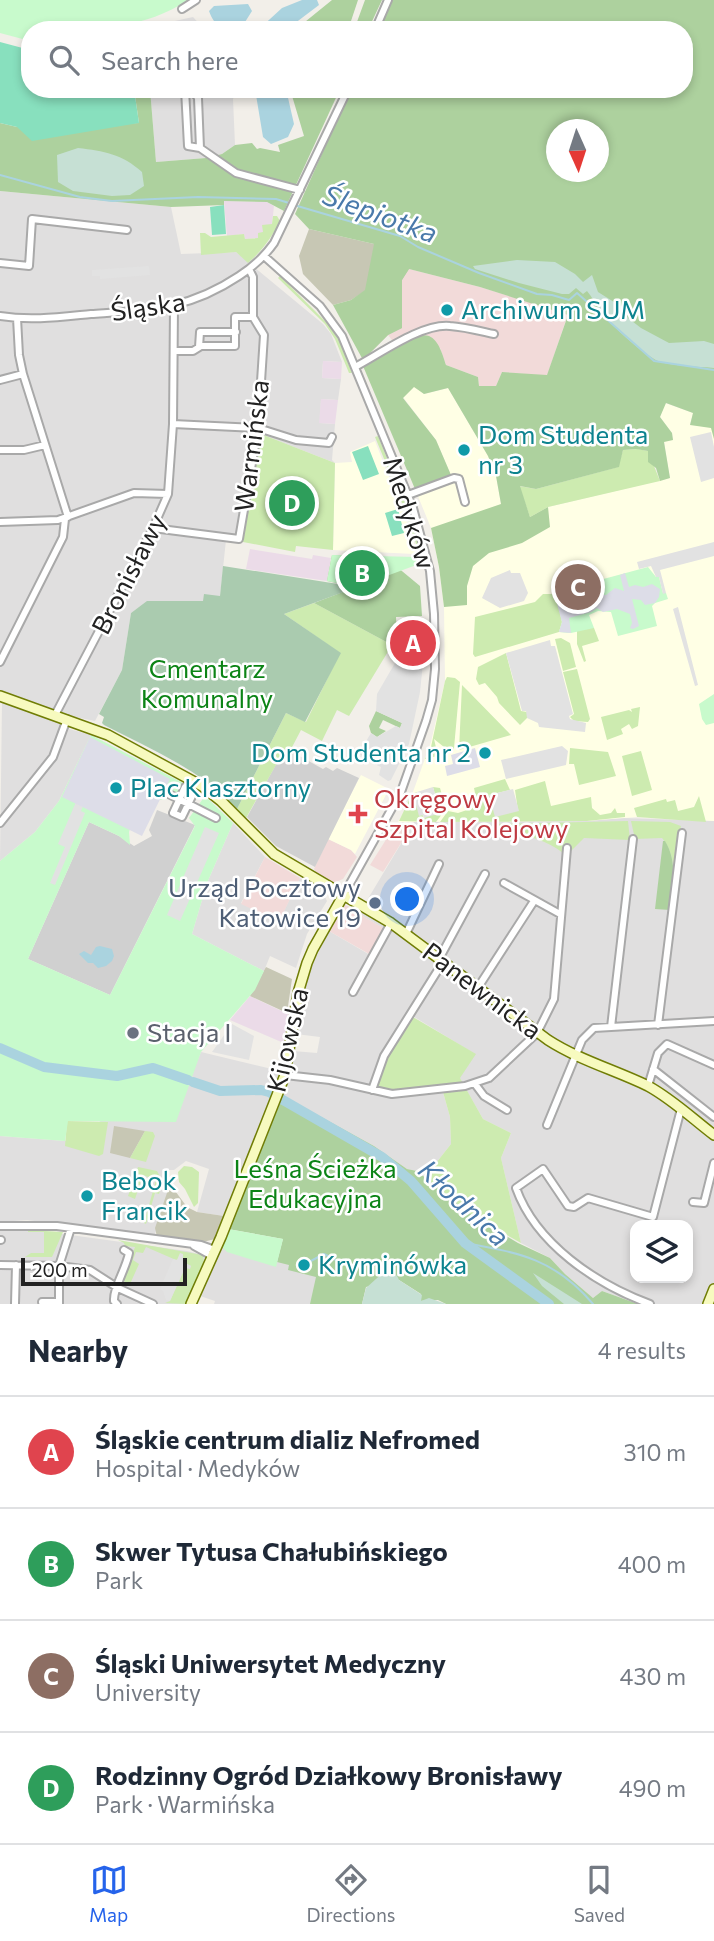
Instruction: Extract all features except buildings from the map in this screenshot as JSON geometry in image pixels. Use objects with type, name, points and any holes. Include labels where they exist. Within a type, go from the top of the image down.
[{"type":"street","points":[[182,9],[196,0]]},
{"type":"street","points":[[379,21],[388,0]]},
{"type":"street","points":[[185,98],[188,146],[200,148],[236,173],[300,190]]},
{"type":"street","points":[[198,98],[200,148]]},
{"type":"street","name":"Śląska","points":[[0,316],[17,318],[149,310],[174,306],[216,291],[264,256],[279,234],[344,98]]},
{"type":"street","points":[[0,263],[29,266],[32,219],[127,230]]},
{"type":"street","name":"Medyków","points":[[264,256],[313,299],[342,336],[408,495],[423,539],[432,584],[435,655],[432,700],[401,792],[343,896]]},
{"type":"street","name":"Warmińska","points":[[153,527],[239,539],[258,428],[264,335],[253,317],[253,277],[249,269]]},
{"type":"street","name":"Bronisławy","points":[[55,715],[169,494],[175,351],[174,306]]},
{"type":"street","points":[[175,351],[235,346],[235,317],[253,317]]},
{"type":"street","points":[[0,662],[63,537],[66,518],[23,374],[17,318]]},
{"type":"street","points":[[355,367],[393,344],[439,326],[494,334]]},
{"type":"street","points":[[199,347],[200,332],[236,332]]},
{"type":"street","points":[[0,380],[23,374]]},
{"type":"street","points":[[173,424],[258,428],[304,442],[329,443],[332,437]]},
{"type":"street","points":[[0,450],[24,450],[45,445]]},
{"type":"street","points":[[408,495],[454,478],[459,479],[465,502]]},
{"type":"street","points":[[0,522],[51,521],[129,494],[169,494]]},
{"type":"street","name":"Panewnicka","points":[[0,697],[68,719],[120,740],[196,788],[219,799],[274,854],[391,923],[537,1033],[576,1056],[648,1086],[714,1135]]},
{"type":"street","points":[[0,823],[53,757],[68,719]]},
{"type":"street","points":[[185,788],[196,788],[182,817],[173,813],[185,788]]},
{"type":"street","points":[[159,789],[216,818]]},
{"type":"street","points":[[658,1024],[682,833]]},
{"type":"street","points":[[611,1027],[633,839]]},
{"type":"street","points":[[285,1075],[330,1080],[392,1094],[475,1084],[496,1073],[537,1033],[554,999],[567,848]]},
{"type":"street","points":[[406,934],[439,863]]},
{"type":"street","points":[[372,1090],[384,1056],[441,961],[485,874]]},
{"type":"street","points":[[504,883],[560,914]]},
{"type":"street","name":"Kijowska","points":[[191,1304],[285,1075],[305,969],[313,949],[343,896]]},
{"type":"street","points":[[477,989],[534,901]]},
{"type":"street","points":[[353,992],[391,923]]},
{"type":"street","points":[[547,1125],[582,1040],[594,1028],[714,1021]]},
{"type":"street","points":[[648,1086],[658,1053],[667,1044],[714,1065]]},
{"type":"street","points":[[653,1069],[714,1117]]},
{"type":"street","points":[[475,1084],[484,1096],[507,1110]]},
{"type":"street","points":[[650,1304],[620,1293],[603,1283],[561,1251],[528,1215],[516,1188],[543,1170],[568,1206],[574,1207],[588,1198],[653,1217],[681,1109]]},
{"type":"street","points":[[698,1123],[707,1111]]},
{"type":"street","points":[[693,1202],[704,1203],[714,1163]]},
{"type":"street","points":[[0,1226],[38,1224],[71,1228],[192,1245],[214,1253]]},
{"type":"street","points":[[42,1302],[59,1303],[59,1266],[71,1228]]},
{"type":"street","points":[[117,1304],[113,1293],[118,1288],[128,1259],[129,1253],[124,1250]]},
{"type":"street","points":[[0,1265],[59,1266],[90,1270],[118,1288],[153,1304]]},
{"type":"street","points":[[15,1304],[16,1265]]},
{"type":"street","points":[[708,1304],[714,1289]]},
{"type":"shaded area","points":[[193,17],[197,21],[175,21]]},
{"type":"shaded area","points":[[151,98],[234,98],[235,145],[222,154],[206,158],[156,162]]},
{"type":"shaded area","points":[[78,148],[104,152],[127,161],[142,172],[144,186],[130,195],[112,196],[73,191],[58,182],[57,155]]},
{"type":"shaded area","points":[[0,191],[171,207],[181,254],[236,252],[323,324],[331,334],[342,362],[323,361],[322,378],[341,379],[338,400],[321,399],[320,423],[335,424],[332,460],[335,463],[261,434],[243,542],[226,540],[220,596],[203,601],[138,608],[131,613],[122,670],[95,721],[65,715],[61,709],[51,710],[0,691]]},
{"type":"shaded area","points":[[224,201],[267,202],[274,206],[272,224],[258,238],[245,239],[244,234],[227,236]]},
{"type":"shaded area","points":[[309,229],[374,244],[409,269],[402,280],[402,328],[388,335],[363,360],[365,291],[351,300],[333,305],[303,274],[299,256]]},
{"type":"shaded area","points":[[517,260],[555,262],[583,282],[592,275],[598,292],[622,307],[628,318],[641,328],[669,343],[704,341],[714,344],[714,368],[658,361],[610,322],[587,291],[583,294],[576,288],[569,294],[562,294],[519,283],[475,269],[473,266]]},
{"type":"shaded area","points":[[149,266],[150,275],[100,279],[100,276],[92,276],[92,270]]},
{"type":"shaded area","points":[[409,269],[568,314],[547,376],[502,372],[496,386],[479,386],[478,377],[446,365],[440,348],[406,342],[395,344],[388,335],[402,328],[402,280]]},
{"type":"shaded area","points":[[323,361],[342,362],[341,379],[322,378]]},
{"type":"shaded area","points":[[414,386],[424,394],[448,388],[488,456],[496,476],[501,504],[548,507],[670,478],[664,441],[673,440],[672,433],[660,417],[665,403],[693,413],[690,424],[714,427],[714,821],[637,817],[587,821],[398,822],[409,803],[431,742],[445,681],[444,607],[439,567],[431,528],[415,489],[451,475],[436,440],[403,397]]},
{"type":"shaded area","points":[[321,399],[338,400],[335,424],[319,423]]},
{"type":"shaded area","points":[[711,432],[714,478],[701,482],[690,437]]},
{"type":"shaded area","points":[[375,441],[408,525],[416,552],[414,554],[333,550],[335,463],[352,462],[350,452]]},
{"type":"shaded area","points":[[714,542],[714,556],[660,570],[666,593],[663,594],[659,577],[656,577],[651,566],[639,569],[637,562]]},
{"type":"shaded area","points":[[250,549],[312,559],[313,555],[331,558],[327,581],[246,569]]},
{"type":"shaded area","points":[[510,570],[511,573],[520,573],[528,593],[524,601],[500,608],[482,598],[491,578]]},
{"type":"shaded area","points":[[625,573],[629,587],[652,584],[660,589],[655,603],[645,605],[641,600],[632,599],[639,626],[630,628],[630,614],[617,609],[603,612],[597,608],[569,618],[571,633],[559,632],[562,622],[557,604],[558,596],[570,593],[575,600],[594,594],[606,595],[615,588],[624,591],[620,575]]},
{"type":"shaded area","points":[[678,607],[698,685],[695,686],[673,609]]},
{"type":"shaded area","points":[[550,640],[551,646],[555,646],[573,714],[569,716],[570,719],[586,723],[585,732],[539,727],[538,723],[527,718],[526,711],[522,711],[506,653]]},
{"type":"shaded area","points":[[395,663],[423,663],[409,744],[391,780],[388,781],[379,775],[381,767],[366,760],[359,753],[371,733],[377,737],[396,726],[400,728],[402,723],[376,711],[377,694]]},
{"type":"shaded area","points":[[2,701],[63,721],[64,740],[69,729],[91,735],[59,801],[35,832],[0,861]]},
{"type":"shaded area","name":"Plac Klasztorny","points":[[90,737],[170,779],[142,836],[62,797]]},
{"type":"shaded area","points":[[562,746],[568,751],[566,765],[506,779],[501,760]]},
{"type":"shaded area","points":[[285,748],[323,769],[326,767],[333,771],[337,768],[359,778],[315,867],[276,846],[247,817]]},
{"type":"shaded area","points":[[475,748],[480,767],[447,776],[445,766],[453,764],[451,755]]},
{"type":"shaded area","points":[[93,762],[100,765],[81,811],[85,813],[55,885],[50,883],[65,847],[58,844]]},
{"type":"shaded area","name":"Okręgowy Szpital Kolejowy","points":[[361,775],[389,789],[355,854],[328,839]]},
{"type":"shaded area","points":[[433,787],[440,810],[436,811],[437,814],[424,818],[423,815],[419,816],[414,797],[418,796],[417,792]]},
{"type":"shaded area","points":[[513,789],[519,811],[495,817],[489,795]]},
{"type":"shaded area","points":[[157,810],[195,825],[110,995],[28,959],[89,822],[134,846],[152,836],[149,830]]},
{"type":"shaded area","points":[[623,818],[714,821],[714,1304],[638,1304],[602,1291],[593,1298],[550,1258],[521,1243],[501,1158],[511,1133],[483,1119],[459,1077],[475,1054],[411,1015],[384,1056],[372,1090],[392,1096],[443,1092],[450,1117],[451,1144],[425,1177],[274,1091],[224,1216],[197,1212],[209,1169],[186,1161],[174,1170],[162,1170],[167,1173],[170,1184],[155,1234],[144,1236],[27,1220],[0,1222],[0,1136],[65,1141],[194,1069],[201,1052],[289,1073],[293,1051],[317,1053],[320,1037],[296,1034],[309,971],[329,931],[370,955],[385,929],[360,912],[414,822]]},
{"type":"shaded area","points":[[233,823],[265,857],[241,903],[279,921],[300,878],[324,895],[327,901],[307,934],[296,968],[270,956],[264,971],[192,934],[207,883]]},
{"type":"shaded area","points":[[205,827],[219,833],[180,921],[167,915]]},
{"type":"shaded area","points":[[394,827],[411,827],[383,872],[370,865]]},
{"type":"shaded area","points":[[328,839],[351,850],[357,857],[343,879],[333,883],[317,874],[314,869]]},
{"type":"shaded area","points":[[265,857],[300,878],[279,922],[241,904]]},
{"type":"shaded area","points":[[343,904],[385,929],[371,955],[329,931]]},
{"type":"shaded area","points":[[266,967],[292,979],[287,1013],[250,996]]},
{"type":"shaded area","points":[[250,996],[290,1015],[286,1044],[230,1020]]},
{"type":"shaded area","points":[[232,1024],[254,1036],[249,1060],[212,1052]]},
{"type":"shaded area","points":[[114,1126],[145,1131],[130,1158],[110,1153]]},
{"type":"shaded area","points":[[170,1184],[187,1207],[197,1212],[224,1216],[215,1239],[203,1242],[157,1237],[155,1228]]},
{"type":"shaded area","points":[[34,1230],[187,1251],[203,1255],[205,1259],[187,1304],[0,1304],[0,1231]]},
{"type":"shaded area","points":[[283,1239],[343,1304],[214,1304],[215,1301],[200,1296],[221,1246],[277,1262]]},
{"type":"shaded area","points":[[180,1253],[183,1254],[183,1262],[191,1266],[190,1269],[185,1268],[170,1301],[166,1300],[160,1289],[173,1259],[177,1260]]},
{"type":"shaded area","points":[[386,1270],[422,1295],[421,1301],[429,1298],[446,1304],[362,1304],[366,1288]]},
{"type":"shaded area","points":[[533,1273],[582,1304],[564,1304],[542,1286]]},
{"type":"green space","points":[[0,0],[188,0],[141,21],[21,21],[21,39],[0,33]]},
{"type":"green space","points":[[332,0],[358,0],[351,21],[306,21]]},
{"type":"green space","points":[[365,0],[382,0],[372,21],[357,21]]},
{"type":"green space","points":[[392,0],[714,0],[714,439],[711,428],[690,425],[693,413],[666,403],[660,417],[672,433],[673,440],[664,442],[670,478],[660,481],[656,468],[648,462],[648,451],[636,449],[623,450],[619,467],[536,489],[520,486],[530,517],[548,507],[550,527],[522,543],[489,553],[473,566],[467,586],[467,605],[444,607],[431,528],[501,504],[496,476],[488,456],[448,388],[424,394],[414,387],[403,398],[436,440],[451,475],[415,489],[363,366],[395,346],[422,335],[435,341],[446,365],[478,377],[479,386],[496,386],[502,372],[547,375],[568,315],[480,287],[409,269],[402,280],[402,328],[388,335],[363,360],[333,305],[351,300],[365,290],[374,244],[309,229],[295,214],[347,98],[693,98],[693,21],[383,21]]},
{"type":"green space","points":[[0,42],[21,48],[21,98],[135,98],[139,123],[32,141],[17,127],[0,123]]},
{"type":"green space","points":[[135,98],[151,98],[156,162],[206,158],[222,154],[235,145],[252,143],[257,149],[280,152],[278,145],[304,136],[293,98],[336,98],[284,211],[267,202],[224,201],[224,205],[171,207],[0,191],[0,123],[17,127],[139,123]]},
{"type":"green space","points":[[224,205],[226,234],[212,235],[210,207]]},
{"type":"green space","points":[[273,216],[277,216],[280,221],[277,227],[262,249],[248,263],[236,252],[201,255],[200,233],[211,237],[244,234],[245,239],[258,238],[258,233],[263,232],[262,225],[272,224]]},
{"type":"green space","points":[[280,276],[328,324],[339,340],[352,373],[349,373],[335,339],[325,324],[278,278]]},
{"type":"green space","points":[[261,434],[335,463],[333,550],[296,546],[295,552],[243,542]]},
{"type":"green space","points":[[378,436],[405,503],[419,552],[375,437]]},
{"type":"green space","points":[[368,446],[379,474],[363,480],[352,452]]},
{"type":"green space","points":[[623,450],[648,451],[660,481],[548,507],[530,517],[519,486],[536,489],[618,467]]},
{"type":"green space","points":[[398,509],[404,533],[392,536],[385,513]]},
{"type":"green space","points":[[332,555],[385,557],[420,586],[422,616],[396,617],[397,634],[392,645],[314,603],[356,587],[327,581]]},
{"type":"green space","points":[[332,555],[417,557],[419,564],[357,587],[327,581]]},
{"type":"green space","name":"Cmentarz Komunalny","points":[[223,566],[357,587],[284,614],[341,653],[305,722],[286,713],[237,809],[223,795],[191,772],[104,725],[104,717],[99,714],[122,670],[131,613],[147,601],[203,601],[204,594],[220,596]]},
{"type":"green space","points":[[648,567],[659,577],[663,593],[666,593],[668,599],[652,606],[657,626],[618,636],[611,612],[598,611],[589,615],[594,628],[571,633],[559,632],[562,622],[556,594]]},
{"type":"green space","points":[[543,594],[556,594],[562,622],[559,632],[475,657],[475,617],[535,602]]},
{"type":"green space","points":[[314,603],[392,645],[349,716],[337,710],[322,741],[301,730],[290,751],[285,749],[246,818],[237,809],[286,713],[306,722],[340,653],[284,614]]},
{"type":"green space","points":[[594,628],[599,641],[582,646],[586,661],[584,662],[577,644],[577,631]]},
{"type":"green space","points":[[561,638],[570,643],[576,667],[563,671],[555,639]]},
{"type":"green space","points":[[506,653],[521,711],[527,712],[527,718],[520,725],[485,683],[479,685],[476,679],[478,667]]},
{"type":"green space","points":[[577,669],[590,719],[588,722],[574,721],[570,717],[574,714],[563,672]]},
{"type":"green space","points":[[447,677],[460,682],[454,748],[447,753],[449,751],[434,739],[438,756],[433,757],[432,754],[432,757],[425,759],[431,747]]},
{"type":"green space","points":[[462,685],[468,691],[511,735],[459,750]]},
{"type":"green space","points":[[714,694],[714,723],[706,725],[699,704]]},
{"type":"green space","points":[[640,707],[638,726],[632,729],[629,724],[621,729],[623,734],[607,740],[601,717],[629,710],[632,712],[631,709]]},
{"type":"green space","points":[[376,711],[402,723],[400,728],[383,720],[379,728],[386,731],[377,737],[371,733],[369,726]]},
{"type":"green space","points":[[91,735],[183,783],[175,798],[159,800],[131,826],[130,845],[119,836],[89,822],[28,959],[110,995],[195,826],[189,818],[205,796],[233,823],[207,883],[192,934],[264,971],[255,990],[201,1052],[176,1122],[68,1121],[65,1141],[0,1136],[0,861],[35,832],[59,801]]},
{"type":"green space","points":[[570,748],[608,752],[616,776],[579,785],[574,764],[569,764]]},
{"type":"green space","points":[[641,751],[652,790],[632,796],[622,756]]},
{"type":"green space","points":[[505,779],[510,790],[489,795],[518,811],[515,790],[545,781],[551,806],[591,797],[592,808],[600,815],[611,813],[615,808],[617,813],[625,813],[625,817],[587,821],[440,822],[448,811],[458,813],[473,808],[472,804],[477,803],[474,788]]},
{"type":"green space","points":[[433,787],[440,788],[446,809],[436,822],[399,821],[412,794],[417,792],[418,796],[414,797],[424,818],[439,809]]},
{"type":"green space","points":[[699,796],[706,822],[637,817],[634,808],[666,799],[667,802],[675,800],[678,811],[694,807]]},
{"type":"green space","points":[[628,821],[630,840],[584,838],[570,852],[563,853],[530,837],[493,837],[493,824]]},
{"type":"green space","points":[[631,821],[670,822],[681,826],[674,870],[670,852],[662,838],[635,839]]},
{"type":"green space","points":[[663,841],[669,849],[673,866],[670,910],[655,909]]},
{"type":"green space","points":[[413,1017],[476,1054],[460,1078],[483,1119],[511,1133],[501,1158],[521,1243],[473,1216],[425,1177],[451,1144],[450,1117],[443,1092],[375,1088],[386,1058]]},
{"type":"green space","name":"Leśna Ścieżka Edukacyjna","points":[[283,1096],[374,1146],[407,1169],[417,1171],[473,1216],[518,1243],[550,1258],[593,1298],[602,1291],[638,1304],[446,1304],[438,1300],[420,1301],[421,1294],[399,1280],[366,1287],[362,1304],[310,1304],[316,1277],[288,1270],[289,1265],[277,1262],[283,1239],[228,1229]]},
{"type":"green space","points":[[67,1121],[108,1122],[103,1154],[99,1156],[65,1146]]},
{"type":"green space","points":[[145,1131],[153,1132],[155,1136],[146,1162],[130,1158]]},
{"type":"green space","points":[[184,1166],[199,1172],[198,1203],[194,1207],[179,1182],[178,1172]]},
{"type":"green space","points":[[138,1167],[157,1171],[163,1182],[159,1194],[155,1193],[146,1224],[144,1223],[156,1180],[143,1175],[135,1199],[128,1196]]},
{"type":"green space","points":[[228,1229],[283,1239],[276,1267],[227,1252],[221,1246]]},
{"type":"green space","points":[[28,1230],[63,1232],[52,1257],[25,1257],[31,1253],[44,1253],[44,1232]]},
{"type":"green space","points":[[118,1240],[203,1255],[204,1263],[186,1304],[165,1303],[170,1301],[185,1267],[191,1266],[183,1262],[182,1258],[176,1260],[146,1247],[143,1253],[136,1252],[133,1260],[139,1264],[130,1284],[123,1281],[135,1247],[125,1246]]},
{"type":"water","points":[[302,0],[317,0],[319,5],[298,21],[268,21],[282,8]]},
{"type":"water","points":[[248,4],[252,11],[246,21],[214,21],[209,11],[214,6]]},
{"type":"water","points":[[256,98],[288,98],[294,124],[288,137],[271,144],[263,137]]},
{"type":"water","points":[[96,947],[112,949],[114,956],[106,966],[98,968],[79,954],[84,951],[91,955]]},
{"type":"waterway","name":"Ślepiotka","points":[[0,175],[80,197],[112,201],[198,197],[276,199],[289,203]]},
{"type":"waterway","name":"Ślepiotka","points":[[294,205],[400,236],[418,247],[479,273],[537,294],[569,300],[577,293],[654,361],[714,370]]},
{"type":"waterway","name":"Kłodnica","points":[[0,1048],[44,1067],[117,1076],[153,1068],[188,1080]]},
{"type":"waterway","name":"Kłodnica","points":[[193,1082],[220,1091],[269,1092],[382,1157],[411,1181],[465,1243],[549,1304]]},
{"type":"waterway","name":"Kłodnica","points":[[368,1153],[371,1150]]},
{"type":"waterway","points":[[369,1162],[376,1153]]},
{"type":"waterway","points":[[465,1243],[503,1250],[535,1260],[565,1277],[593,1304]]},
{"type":"waterway","points":[[307,1263],[324,1254],[340,1262]]},
{"type":"place","name":"Archiwum SUM","points":[[447,310]]},
{"type":"place","name":"Dom Studenta nr 3","points":[[464,450]]},
{"type":"place","name":"Rodzinny Ogród Działkowy Bronisławy","points":[[292,503]]},
{"type":"place","name":"Skwer Tytusa Chałubińskiego","points":[[362,573]]},
{"type":"place","name":"Śląski Uniwersytet Medyczny","points":[[578,587]]},
{"type":"place","name":"Śląskie centrum dializ Nefromed","points":[[413,643]]},
{"type":"place","name":"Dom Studenta nr 2","points":[[485,753]]},
{"type":"place","name":"Plac Klasztorny","points":[[116,788]]},
{"type":"place","name":"Okręgowy Szpital Kolejowy","points":[[358,814]]},
{"type":"place","name":"Urząd Pocztowy Katowice 19","points":[[375,903]]},
{"type":"place","name":"Stacja I","points":[[133,1033]]},
{"type":"place","name":"Bebok Francik","points":[[87,1196]]},
{"type":"place","name":"Kryminówka","points":[[304,1265]]}]
